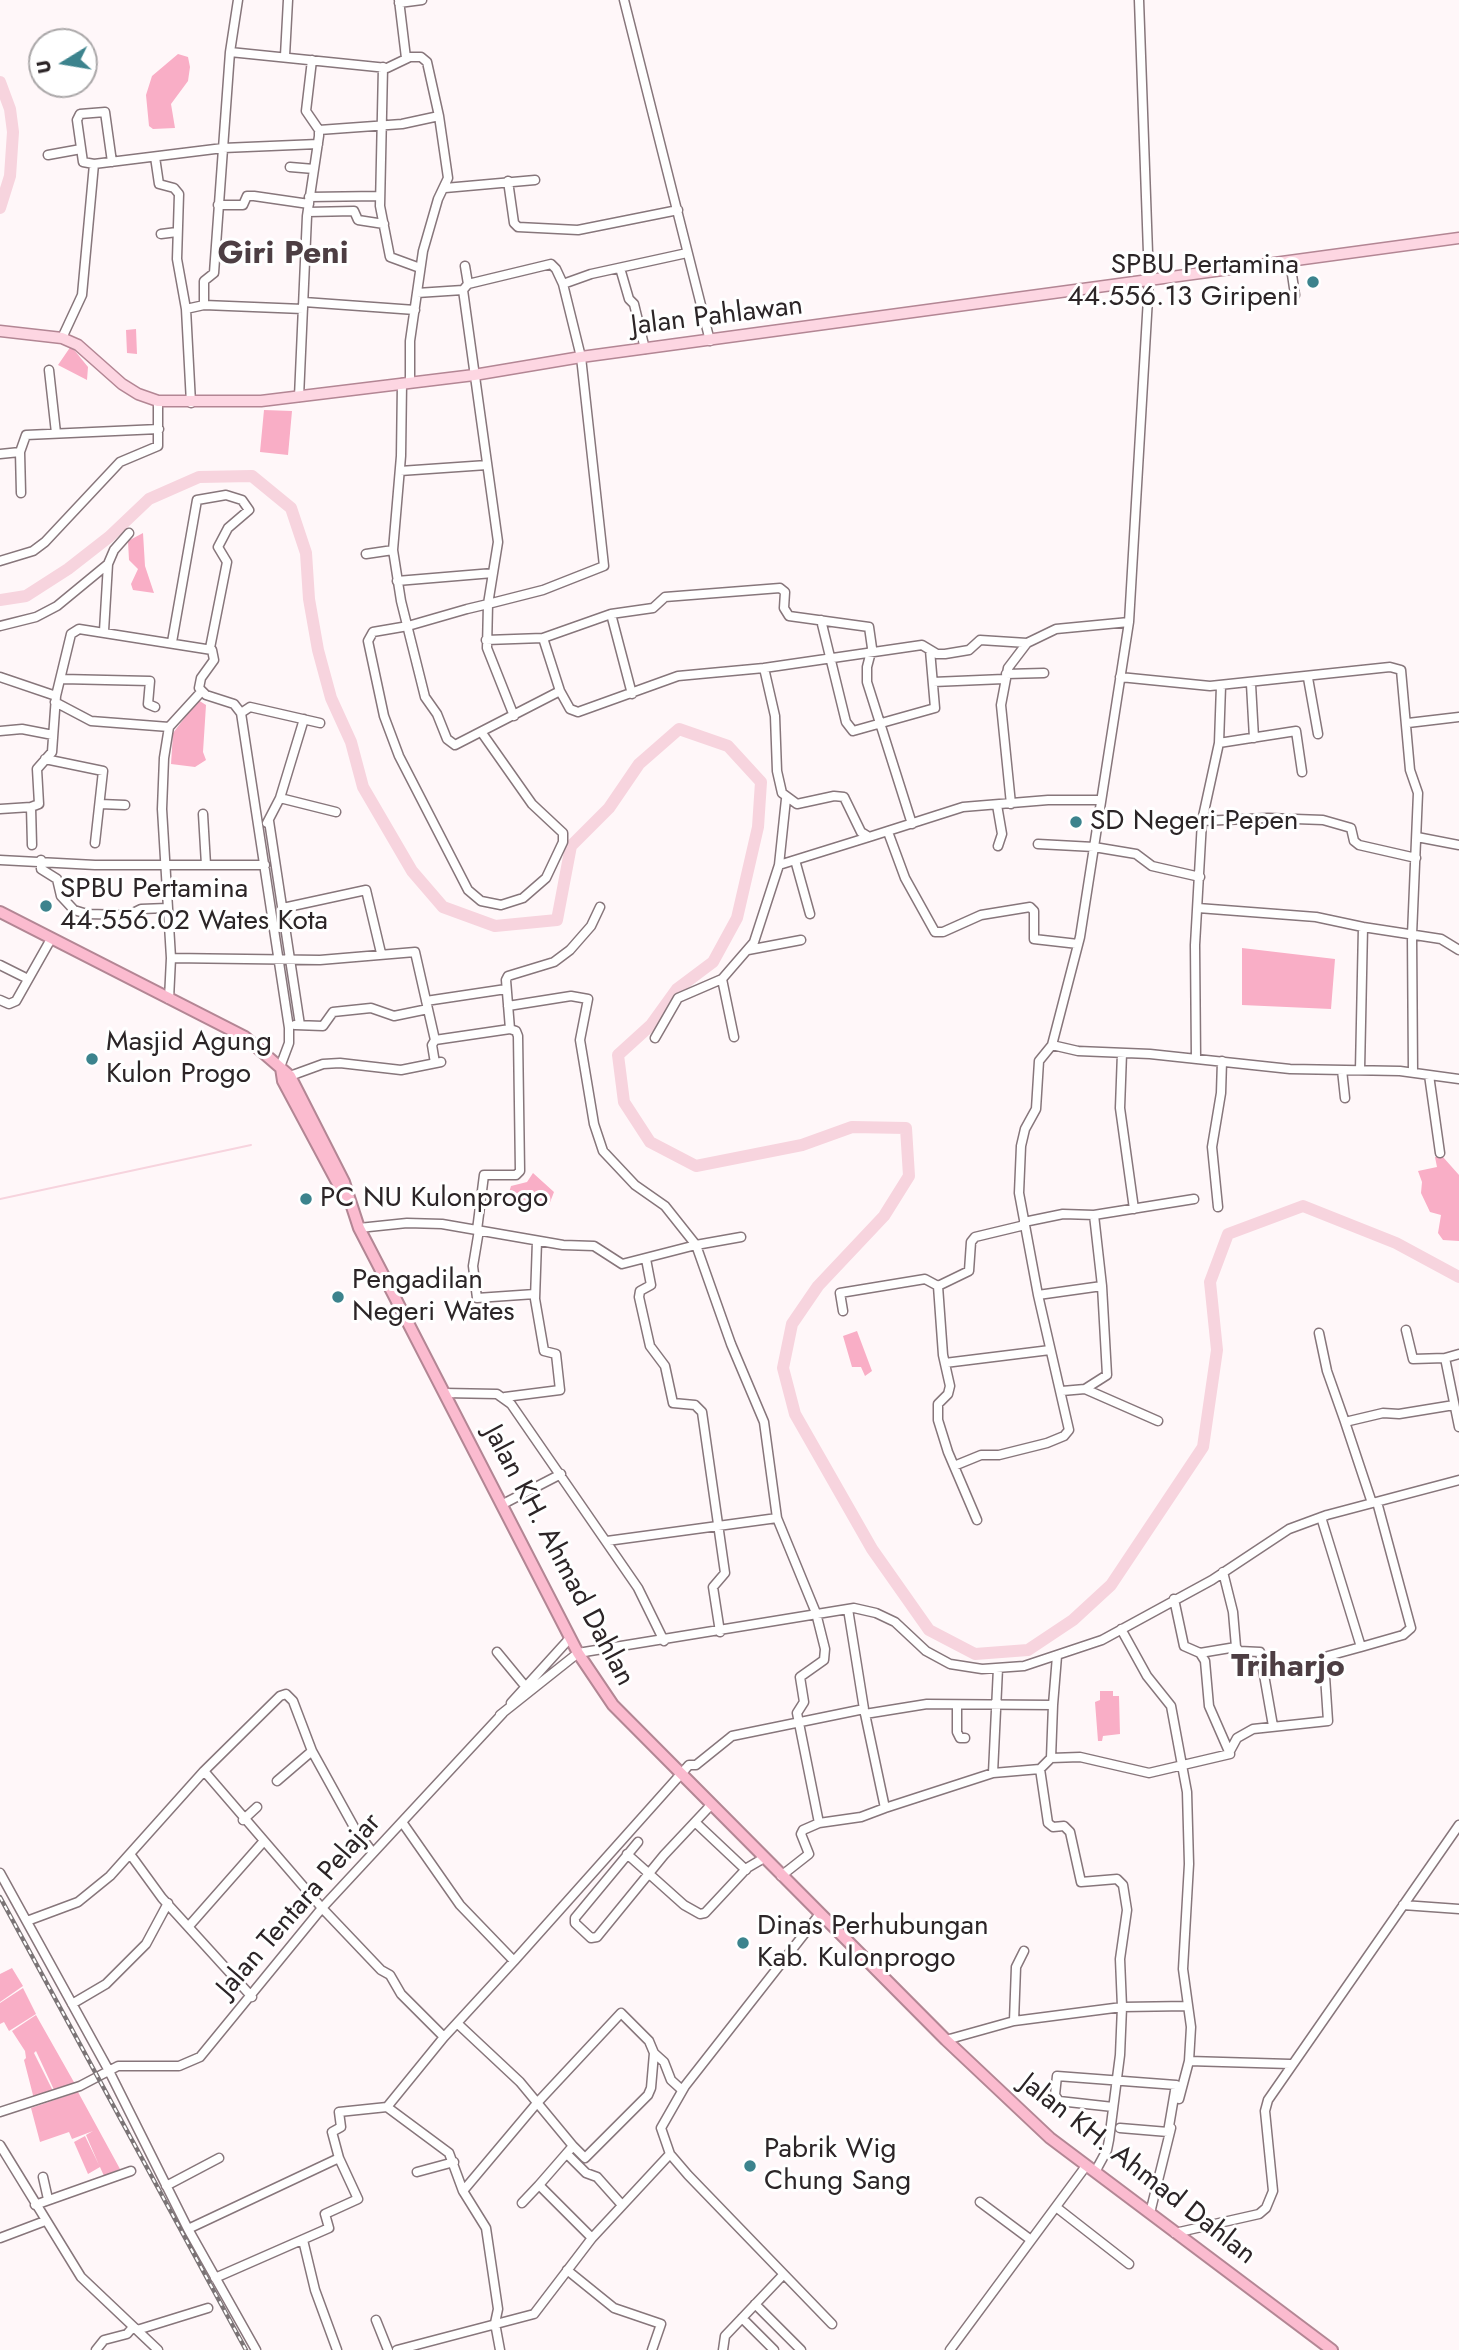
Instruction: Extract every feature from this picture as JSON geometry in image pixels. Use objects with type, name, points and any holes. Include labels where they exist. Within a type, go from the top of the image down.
[{"type":"highway","name":"Jalan KH. Ahmad Dahlan","points":[[0,912],[245,1037],[280,1067],[301,1072],[344,1182],[348,1202]]},
{"type":"highway","name":"Jalan KH. Ahmad Dahlan","points":[[280,1067],[283,1081],[329,1173],[348,1202],[570,1638],[613,1705],[946,2040],[1050,2138],[1332,2350]]},
{"type":"main road","name":"Jalan Pahlawan","points":[[0,331],[62,338],[78,345],[138,394],[158,401],[261,401],[474,375],[581,357],[1459,238]]},
{"type":"street","points":[[204,305],[203,284],[214,273],[230,52],[238,0]]},
{"type":"street","points":[[285,56],[288,0]]},
{"type":"street","points":[[406,58],[399,1],[422,0]]},
{"type":"street","points":[[624,0],[710,341]]},
{"type":"street","points":[[954,1466],[981,1455],[999,1455],[1064,1436],[1070,1425],[1050,1350],[1019,1193],[1021,1146],[1025,1129],[1036,1110],[1039,1061],[1052,1045],[1078,944],[1129,622],[1149,281],[1139,0],[1145,0]]},
{"type":"street","points":[[230,52],[390,68],[406,58],[421,57],[427,62],[448,172],[420,268],[410,341],[393,550],[397,580],[421,690],[437,714],[449,742],[459,745],[560,691]]},
{"type":"street","points":[[299,397],[309,204],[318,144],[318,130],[306,111],[312,60]]},
{"type":"street","points":[[383,67],[379,196],[390,257],[420,268]]},
{"type":"street","points":[[112,162],[104,111],[78,116],[84,164],[112,162],[223,148],[318,144]]},
{"type":"street","points":[[318,130],[380,125],[439,116]]},
{"type":"street","points":[[48,155],[81,149]]},
{"type":"street","points":[[155,157],[159,184],[174,188],[179,194],[178,279],[186,309],[191,403]]},
{"type":"street","points":[[62,338],[82,295],[94,164]]},
{"type":"street","points":[[290,167],[314,169]]},
{"type":"street","points":[[445,188],[535,180]]},
{"type":"street","points":[[508,181],[514,223],[518,227],[578,230],[678,210]]},
{"type":"street","points":[[218,205],[243,205],[247,196],[254,196],[354,211],[358,220],[384,224]]},
{"type":"street","points":[[309,204],[379,196]]},
{"type":"street","points":[[161,234],[177,232]]},
{"type":"street","points":[[563,284],[687,253]]},
{"type":"street","points":[[1290,261],[1295,295]]},
{"type":"street","points":[[417,293],[465,287],[551,264],[563,284],[581,357],[604,566],[543,590],[408,626],[373,632],[368,641],[384,716],[400,756],[468,890],[487,904],[501,905],[523,898],[546,878],[562,842],[563,833],[532,804],[482,733]]},
{"type":"street","points":[[465,265],[474,375],[498,542],[488,604],[486,640],[493,670],[514,716]]},
{"type":"street","points":[[621,268],[629,299],[634,304],[645,349]]},
{"type":"street","points":[[186,309],[204,305],[415,310]]},
{"type":"street","points":[[49,370],[56,433]]},
{"type":"street","points":[[0,561],[33,551],[45,542],[120,462],[158,446],[158,401]]},
{"type":"street","points":[[21,492],[20,452],[26,435],[159,429]]},
{"type":"street","points":[[0,454],[20,452]]},
{"type":"street","points":[[400,471],[487,465]]},
{"type":"street","points":[[169,999],[171,958],[162,786],[169,727],[201,692],[200,681],[214,660],[210,648],[227,562],[219,547],[228,528],[249,510],[242,500],[226,495],[197,500],[172,642]]},
{"type":"street","points":[[104,631],[108,564],[114,550],[129,533]]},
{"type":"street","points":[[366,554],[393,550]]},
{"type":"street","points":[[0,626],[36,617],[57,606],[108,564]]},
{"type":"street","points":[[397,580],[493,573]]},
{"type":"street","points":[[486,640],[543,638],[611,614],[653,608],[665,597],[780,588],[785,592],[787,614],[869,627],[871,652],[867,682],[912,824]]},
{"type":"street","points":[[611,614],[632,694]]},
{"type":"street","points":[[821,620],[848,728],[858,731],[935,708],[930,650]]},
{"type":"street","points":[[543,638],[560,691],[570,709],[578,712],[678,676],[765,668],[922,645],[937,654],[961,653],[980,640],[1027,643],[1056,629],[1129,622]]},
{"type":"street","points":[[0,809],[31,807],[39,802],[37,773],[52,752],[55,699],[71,634],[79,629],[104,631],[210,648]]},
{"type":"street","points":[[1011,804],[1001,705],[1005,677],[1027,643]]},
{"type":"street","points":[[655,1038],[678,998],[722,979],[748,950],[764,919],[779,865],[786,799],[777,771],[775,716],[765,668]]},
{"type":"street","points":[[1121,677],[1193,686],[1222,686],[1398,668],[1402,673],[1410,770],[1418,793],[1412,935],[1413,1072]]},
{"type":"street","points":[[933,682],[1044,673]]},
{"type":"street","points":[[0,677],[55,699],[91,721],[169,727]]},
{"type":"street","points":[[1308,678],[1318,734]]},
{"type":"street","points":[[62,679],[150,681],[148,704],[155,707]]},
{"type":"street","points":[[1251,684],[1254,738]]},
{"type":"street","points":[[1196,1059],[1202,821],[1219,743],[1222,686]]},
{"type":"street","points":[[201,692],[234,704],[241,713],[283,908],[286,959],[295,1025],[280,1067]]},
{"type":"street","points":[[241,713],[250,707],[320,723]]},
{"type":"street","points":[[1408,723],[1459,718]]},
{"type":"street","points":[[286,959],[264,865],[263,825],[280,798],[304,719]]},
{"type":"street","points":[[0,731],[22,729],[53,735]]},
{"type":"street","points":[[1219,743],[1296,731],[1302,772]]},
{"type":"street","points":[[45,759],[102,769],[95,843]]},
{"type":"street","points":[[786,799],[797,804],[834,796],[844,797],[861,832],[869,836]]},
{"type":"street","points":[[280,798],[336,812]]},
{"type":"street","points":[[779,865],[963,807],[1100,800]]},
{"type":"street","points":[[100,804],[125,805]]},
{"type":"street","points":[[997,805],[1002,834],[998,846]]},
{"type":"street","points":[[31,807],[33,845]]},
{"type":"street","points":[[203,814],[206,865]]},
{"type":"street","points":[[1202,821],[1268,818],[1323,820],[1351,828],[1354,841],[1359,845],[1416,858]]},
{"type":"street","points":[[888,832],[905,878],[935,932],[943,932],[981,915],[1030,907],[1034,911],[1034,939],[1078,944]]},
{"type":"street","points":[[1418,837],[1459,845]]},
{"type":"street","points":[[1038,844],[1094,847],[1136,854],[1152,866],[1199,877]]},
{"type":"street","points":[[0,860],[41,860],[95,865],[264,865]]},
{"type":"street","points":[[41,860],[41,869],[57,879],[61,896],[74,910],[87,914],[129,915],[141,909],[167,908]]},
{"type":"street","points":[[795,860],[810,914]]},
{"type":"street","points":[[283,908],[366,890],[381,953]]},
{"type":"street","points":[[510,1029],[506,989],[508,976],[554,962],[570,950],[591,926],[600,907]]},
{"type":"street","points":[[1198,908],[1316,917],[1363,928],[1441,939],[1459,950]]},
{"type":"street","points":[[1360,1070],[1363,928]]},
{"type":"street","points":[[0,1000],[13,1003],[51,939]]},
{"type":"street","points":[[748,950],[801,940]]},
{"type":"street","points":[[171,958],[286,959],[415,952],[435,1040],[432,1045],[438,1062],[401,1070],[340,1063],[301,1072]]},
{"type":"street","points":[[0,965],[28,979]]},
{"type":"street","points":[[722,979],[734,1037]]},
{"type":"street","points":[[295,1025],[326,1026],[333,1012],[371,1008],[394,1016],[427,1005],[506,989]]},
{"type":"street","points":[[508,1006],[570,996],[588,999],[580,1041],[594,1124],[603,1151],[635,1185],[665,1206],[696,1245],[731,1344],[764,1422],[777,1518],[817,1614],[826,1655],[824,1660],[800,1677],[804,1699],[797,1711],[819,1823]]},
{"type":"street","points":[[435,1040],[510,1029],[518,1035],[520,1171],[516,1175],[484,1175],[473,1266],[477,1298],[535,1294]]},
{"type":"street","points":[[1052,1045],[1078,1051],[1222,1061],[1290,1069],[1413,1072],[1459,1079]]},
{"type":"street","points":[[1122,1053],[1119,1108],[1134,1209]]},
{"type":"street","points":[[1218,1207],[1212,1147],[1221,1093],[1222,1061]]},
{"type":"street","points":[[1342,1070],[1345,1098]]},
{"type":"street","points":[[1429,1075],[1440,1153]]},
{"type":"street","points":[[938,1286],[969,1271],[971,1242],[975,1237],[1063,1214],[1094,1215],[1194,1199]]},
{"type":"street","points":[[1062,1391],[1085,1389],[1104,1378],[1109,1368],[1094,1215]]},
{"type":"street","points":[[359,1228],[407,1223],[442,1224],[537,1241],[598,1247],[622,1264],[696,1245],[741,1237]]},
{"type":"street","points":[[444,1393],[497,1394],[505,1397],[560,1390],[555,1354],[544,1351],[535,1294],[537,1241]]},
{"type":"street","points":[[646,1259],[651,1286],[640,1291],[639,1297],[650,1346],[665,1366],[673,1403],[695,1405],[702,1412],[725,1577],[714,1584],[713,1590],[720,1632]]},
{"type":"street","points":[[843,1311],[840,1293],[925,1279],[938,1286]]},
{"type":"street","points":[[938,1286],[950,1389],[937,1407],[948,1452],[977,1520]]},
{"type":"street","points":[[1038,1295],[1102,1286]]},
{"type":"street","points":[[1406,1330],[1413,1359],[1445,1358],[1459,1354]]},
{"type":"street","points":[[1051,1758],[1080,1757],[1149,1773],[1225,1757],[1233,1742],[1246,1732],[1273,1726],[1328,1721],[1324,1661],[1328,1656],[1403,1635],[1411,1628],[1374,1503],[1327,1371],[1319,1333]]},
{"type":"street","points":[[945,1363],[1050,1350]]},
{"type":"street","points":[[1445,1358],[1459,1427]]},
{"type":"street","points":[[1085,1389],[1158,1422]]},
{"type":"street","points":[[505,1397],[607,1541],[654,1615],[664,1641]]},
{"type":"street","points":[[1345,1422],[1382,1413],[1399,1414],[1454,1405]]},
{"type":"street","points":[[503,1504],[561,1474]]},
{"type":"street","points":[[578,1653],[859,1608],[887,1618],[941,1661],[966,1667],[1024,1666],[1093,1644],[1223,1572],[1289,1529],[1321,1517],[1459,1480]]},
{"type":"street","points":[[1321,1517],[1362,1647]]},
{"type":"street","points":[[607,1541],[720,1528],[777,1518]]},
{"type":"street","points":[[1223,1572],[1233,1612],[1236,1647],[1239,1651],[1260,1652],[1273,1726]]},
{"type":"street","points":[[1174,1599],[1184,1646],[1200,1653],[1236,1647]]},
{"type":"street","points":[[848,1609],[864,1712],[885,1808]]},
{"type":"street","points":[[1121,1629],[1147,1676],[1171,1706],[1190,1822],[1183,1969],[1188,2006],[1189,2061],[1150,2214]]},
{"type":"street","name":"Jalan Tentara Pelajar","points":[[108,2069],[130,2064],[159,2067],[190,2063],[200,2057],[323,1908],[570,1638]]},
{"type":"street","points":[[497,1652],[525,1686]]},
{"type":"street","name":"Jalan Tentara Pelajar","points":[[500,1716],[578,1653]]},
{"type":"street","points":[[1200,1653],[1205,1661],[1209,1706],[1230,1751]]},
{"type":"street","points":[[781,1876],[809,1854],[802,1831],[819,1823],[861,1816],[993,1773],[1040,1769],[1051,1758],[1058,1656]]},
{"type":"street","points":[[993,1773],[998,1668]]},
{"type":"street","points":[[27,1921],[78,1902],[110,1875],[204,1771],[283,1694],[293,1701],[312,1752],[354,1827],[373,1853]]},
{"type":"street","points":[[215,2278],[329,2228],[325,2214],[358,2199],[339,2158],[332,2132],[341,2127],[339,2112],[387,2106],[444,2037],[690,1765],[696,1765],[732,1737],[864,1712],[927,1704],[1053,1705]]},
{"type":"street","points":[[957,1706],[957,1732],[960,1738],[965,1738]]},
{"type":"street","points":[[277,1781],[312,1752]]},
{"type":"street","points":[[950,2350],[1056,2207],[1107,2150],[1117,2080],[1122,2007],[1120,1959],[1127,1910],[1123,1885],[1117,1879],[1081,1882],[1070,1832],[1064,1826],[1053,1827],[1048,1823],[1040,1769]]},
{"type":"street","points":[[204,1771],[243,1820],[381,1970],[390,1975],[401,1994],[444,2037]]},
{"type":"street","points":[[638,1842],[575,1918],[575,1923],[591,1938],[597,1937],[710,1805]]},
{"type":"street","points":[[243,1820],[257,1807]]},
{"type":"street","points":[[402,1822],[460,1905],[510,1965]]},
{"type":"street","points":[[695,1822],[746,1870]]},
{"type":"street","points":[[1175,2233],[1259,2214],[1266,2208],[1273,2192],[1266,2105],[1290,2064],[1459,1825]]},
{"type":"street","points":[[189,1926],[263,1842]]},
{"type":"street","points":[[130,1854],[168,1903],[251,1997]]},
{"type":"street","points":[[627,1854],[684,1905],[700,1914],[705,1913],[746,1870],[764,1858]]},
{"type":"street","points":[[0,1872],[108,2069],[188,2229],[256,2350]]},
{"type":"street","points":[[72,2004],[106,1984],[146,1944],[168,1903]]},
{"type":"street","points":[[1403,1905],[1459,1909]]},
{"type":"street","points":[[820,1915],[682,2090],[662,2122],[662,2133],[670,2154],[832,2324]]},
{"type":"street","points":[[1014,2021],[1016,1967],[1024,1951]]},
{"type":"street","points":[[946,2040],[1014,2021],[1122,2007],[1188,2006]]},
{"type":"street","points":[[463,2191],[537,2103],[621,2013],[649,2041],[671,2080],[682,2090]]},
{"type":"street","points":[[457,2023],[495,2056],[537,2103],[586,2173],[597,2177],[622,2205]]},
{"type":"street","points":[[570,2150],[585,2158],[648,2095],[652,2088],[657,2056]]},
{"type":"street","points":[[1189,2061],[1290,2064]]},
{"type":"street","points":[[0,2112],[80,2086],[108,2069]]},
{"type":"street","points":[[1113,2107],[1059,2101],[1055,2095],[1057,2078],[1063,2075],[1174,2084],[1176,2087],[1168,2132],[1120,2128]]},
{"type":"street","points":[[387,2106],[436,2142],[454,2162],[463,2191],[486,2228],[498,2309],[495,2323],[500,2350]]},
{"type":"street","points":[[0,2145],[42,2222],[86,2284],[133,2330],[158,2350]]},
{"type":"street","points":[[522,2203],[570,2150]]},
{"type":"street","points":[[397,2350],[534,2314],[592,2238],[670,2154]]},
{"type":"street","points":[[166,2186],[219,2158]]},
{"type":"street","points":[[188,2229],[339,2158]]},
{"type":"street","points":[[417,2172],[454,2162]]},
{"type":"street","points":[[35,2205],[131,2171]]},
{"type":"street","points":[[43,2177],[48,2199]]},
{"type":"street","points":[[539,2185],[592,2238]]},
{"type":"street","points":[[980,2202],[1031,2241]]},
{"type":"street","points":[[1056,2207],[1129,2263]]},
{"type":"street","points":[[0,2238],[42,2222]]},
{"type":"street","points":[[303,2240],[314,2286],[337,2350]]},
{"type":"street","points":[[567,2270],[614,2308],[661,2324],[652,2350]]},
{"type":"street","points":[[723,2350],[722,2341],[783,2275]]},
{"type":"street","points":[[755,2304],[801,2350]]},
{"type":"street","points":[[96,2350],[104,2340],[208,2308]]},
{"type":"street","points":[[742,2318],[774,2350]]},
{"type":"street","points":[[376,2320],[388,2350]]},
{"type":"shaded area","points":[[178,54],[188,57],[190,67],[188,81],[171,104],[175,128],[153,129],[149,126],[146,95],[152,76]]},
{"type":"shaded area","points":[[136,329],[137,354],[127,353],[126,330]]},
{"type":"shaded area","points":[[71,346],[88,367],[87,380],[58,365]]},
{"type":"shaded area","points":[[264,410],[292,411],[288,455],[260,452]]},
{"type":"shaded area","points":[[143,533],[145,566],[154,593],[133,590],[131,584],[138,569],[129,560],[128,541]]},
{"type":"shaded area","points":[[198,700],[206,705],[203,752],[206,760],[195,767],[171,764],[173,733]]},
{"type":"shaded area","points":[[1242,948],[1335,959],[1331,1009],[1242,1005]]},
{"type":"shaded area","points":[[1435,1157],[1443,1157],[1459,1175],[1459,1241],[1443,1240],[1438,1233],[1441,1215],[1430,1212],[1421,1193],[1422,1182],[1418,1171],[1437,1167]]},
{"type":"shaded area","points":[[533,1173],[554,1192],[549,1205],[538,1207],[520,1198],[507,1199],[511,1186],[527,1182]]},
{"type":"shaded area","points":[[857,1331],[872,1371],[865,1376],[861,1367],[852,1367],[843,1336]]},
{"type":"shaded area","points":[[1100,1691],[1113,1691],[1113,1696],[1119,1696],[1120,1734],[1103,1736],[1102,1741],[1098,1741],[1095,1702],[1100,1700]]},
{"type":"shaded area","points":[[12,1968],[23,1986],[0,2002],[0,1974]]},
{"type":"shaded area","points":[[23,1988],[36,2014],[9,2031],[4,2022],[0,2024],[0,2003]]},
{"type":"shaded area","points":[[36,2015],[75,2084],[55,2092],[36,2051],[34,2053],[54,2093],[34,2099],[24,2060],[25,2051],[12,2031]]},
{"type":"shaded area","points":[[78,2092],[120,2169],[104,2176],[100,2167],[88,2174],[74,2142],[85,2136],[99,2165],[86,2135],[93,2131],[72,2139],[69,2132],[40,2142],[31,2108]]},
{"type":"waterway","points":[[0,82],[10,109],[13,132],[10,176],[0,208]]},
{"type":"waterway","points":[[0,600],[26,596],[68,569],[109,537],[149,499],[199,477],[252,476],[291,508],[306,553],[309,599],[318,650],[331,698],[351,742],[363,787],[412,871],[443,907],[495,926],[557,920],[571,846],[609,808],[639,764],[679,729],[728,746],[761,782],[758,827],[737,918],[713,962],[677,989],[651,1025],[618,1055],[624,1102],[650,1142],[696,1166],[802,1145],[852,1127],[906,1128],[909,1176],[884,1216],[818,1286],[792,1324],[783,1368],[795,1414],[872,1549],[929,1630],[975,1654],[1028,1650],[1073,1620],[1111,1585],[1203,1447],[1217,1350],[1210,1282],[1228,1234],[1303,1206],[1396,1243],[1459,1277]]},
{"type":"waterway","points":[[0,1199],[251,1145]]},
{"type":"railway","points":[[0,1897],[246,2350]]},
{"type":"place","name":"SPBU Pertamina 44.556.13 Giripeni","points":[[1313,282]]},
{"type":"place","name":"SD Negeri Pepen","points":[[1076,822]]},
{"type":"place","name":"SPBU Pertamina 44.556.02 Wates Kota","points":[[46,906]]},
{"type":"place","name":"Masjid Agung Kulon Progo","points":[[92,1059]]},
{"type":"place","name":"PC NU Kulonprogo","points":[[306,1199]]},
{"type":"place","name":"Pengadilan Negeri Wates","points":[[338,1297]]},
{"type":"place","name":"Dinas Perhubungan Kab. Kulonprogo","points":[[743,1943]]},
{"type":"place","name":"Pabrik Wig Chung Sang","points":[[750,2166]]},
{"type":"district","name":"Giri Peni","points":[[283,255]]},
{"type":"district","name":"Triharjo","points":[[1288,1668]]}]
